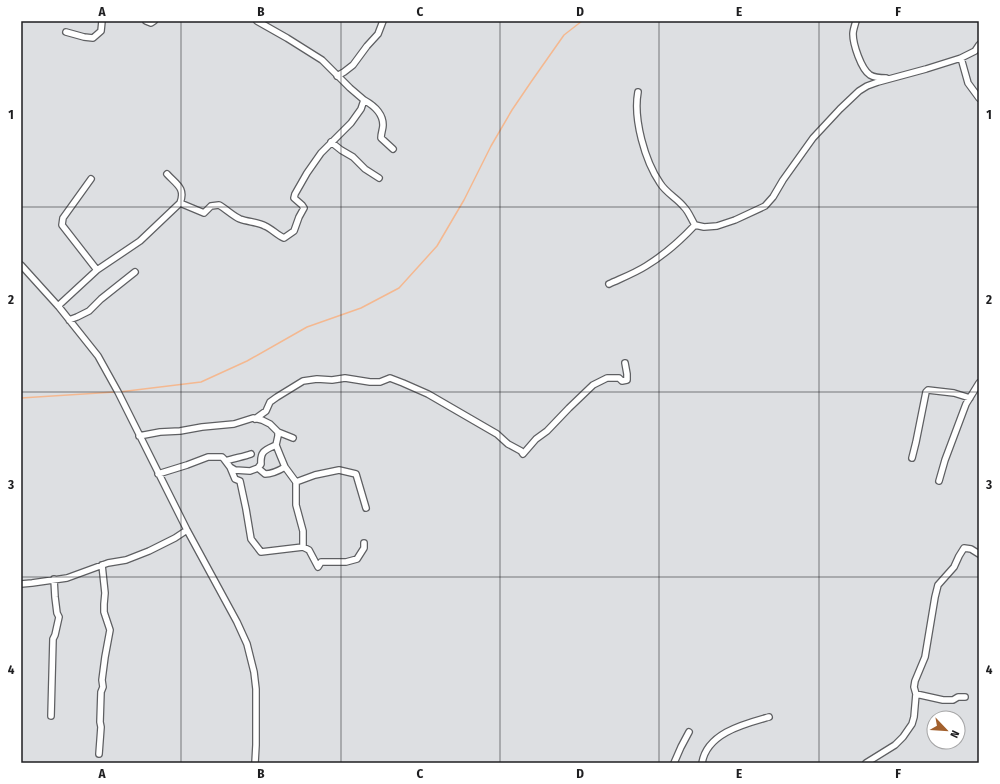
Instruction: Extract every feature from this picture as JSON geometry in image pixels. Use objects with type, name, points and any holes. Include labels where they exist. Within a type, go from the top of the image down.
[{"type":"street","points":[[66,32],[93,38],[101,31],[102,21]]},
{"type":"street","points":[[146,21],[151,23],[154,21]]},
{"type":"street","points":[[257,21],[322,60],[350,88],[374,106],[382,118],[381,138],[394,149]]},
{"type":"street","points":[[337,76],[353,65],[378,34],[383,21]]},
{"type":"street","points":[[856,21],[853,34],[856,52],[866,71],[873,76],[888,78]]},
{"type":"street","points":[[695,225],[704,227],[717,226],[735,220],[765,206],[773,197],[783,180],[813,138],[859,91],[867,86],[888,78],[926,69],[961,58],[975,51],[979,45]]},
{"type":"street","points":[[961,58],[968,83],[979,98]]},
{"type":"street","points":[[638,92],[636,100],[636,114],[645,152],[651,166],[661,184],[683,205],[695,225]]},
{"type":"street","points":[[180,203],[204,213],[211,206],[219,205],[239,219],[263,225],[284,238],[294,231],[298,217],[304,208],[294,198],[307,173],[320,153],[351,123],[364,100]]},
{"type":"street","points":[[331,142],[379,178]]},
{"type":"street","points":[[58,306],[97,270],[140,241],[180,203],[183,197],[181,189],[167,174]]},
{"type":"street","points":[[91,179],[63,218],[62,225],[97,270]]},
{"type":"street","points":[[609,284],[646,266],[668,250],[695,225]]},
{"type":"street","points":[[21,265],[58,306],[98,356],[118,392],[187,530],[237,622],[247,644],[254,672],[256,689],[255,763]]},
{"type":"street","points":[[69,320],[89,311],[101,299],[135,272]]},
{"type":"street","points":[[255,419],[266,411],[270,402],[303,381],[345,378],[380,382],[390,378],[428,394],[496,434],[508,444],[521,451],[523,454],[593,385],[607,378],[619,378],[622,381],[627,380],[625,363]]},
{"type":"street","points":[[939,481],[945,460],[966,404],[979,383]]},
{"type":"street","points":[[912,458],[926,392],[929,390],[958,394],[970,398]]},
{"type":"street","points":[[139,436],[160,432],[234,424],[253,418],[262,420],[270,424],[278,432],[294,438]]},
{"type":"street","points":[[278,432],[276,445],[285,467],[296,482],[296,505],[303,531],[303,547]]},
{"type":"street","points":[[230,467],[235,470],[250,471],[258,468],[261,464],[260,458],[264,452],[276,445]]},
{"type":"street","points":[[226,461],[239,456],[252,454]]},
{"type":"street","points":[[158,474],[208,458],[222,457],[230,467],[235,479],[240,481],[251,538],[261,552],[303,547],[308,550],[318,567],[321,562],[346,562],[357,559],[364,548],[364,543]]},
{"type":"street","points":[[258,468],[265,474],[268,474],[285,467]]},
{"type":"street","points":[[296,482],[315,475],[339,470],[356,474],[366,508]]},
{"type":"street","points":[[21,584],[67,578],[108,563],[126,560],[149,551],[187,530]]},
{"type":"street","points":[[866,763],[896,745],[912,724],[916,694],[914,687],[915,681],[925,657],[938,585],[954,566],[958,556],[964,548],[971,549],[979,554]]},
{"type":"street","points":[[99,754],[101,692],[104,687],[102,680],[110,630],[104,612],[105,593],[102,566]]},
{"type":"street","points":[[51,716],[53,639],[59,617],[57,613],[54,579]]},
{"type":"street","points":[[916,694],[943,700],[952,700],[958,697],[965,697]]},
{"type":"street","points":[[702,763],[703,757],[711,744],[730,730],[768,717]]},
{"type":"street","points":[[674,763],[689,732]]},
{"type":"waterway","points":[[119,392],[201,382],[247,361],[307,327],[361,308],[399,288],[437,246],[464,200],[491,146],[512,110],[564,35],[582,21]]},
{"type":"waterway","points":[[21,398],[115,392]]}]
